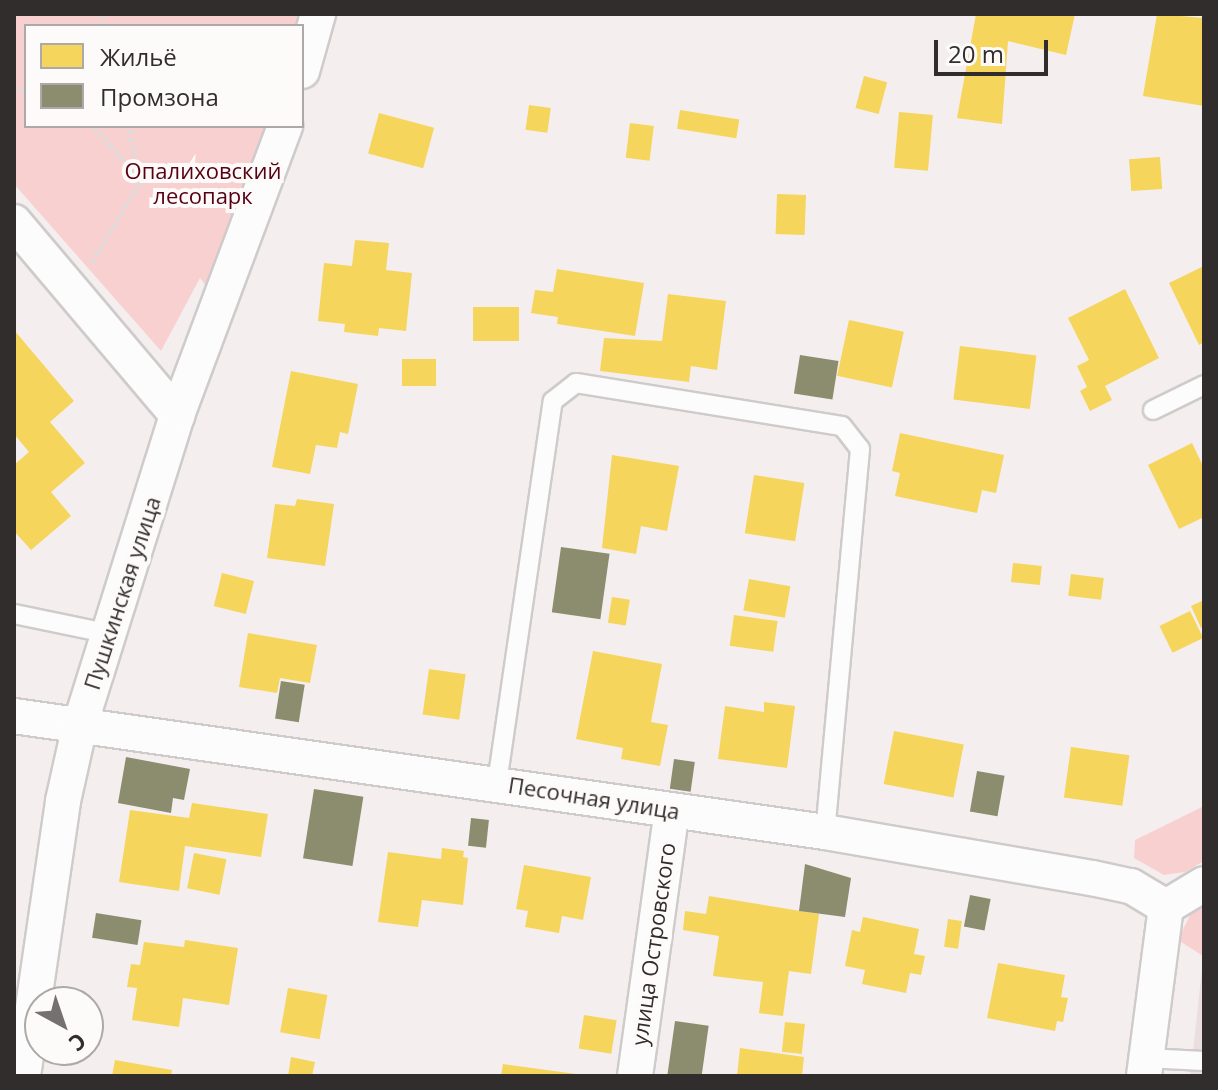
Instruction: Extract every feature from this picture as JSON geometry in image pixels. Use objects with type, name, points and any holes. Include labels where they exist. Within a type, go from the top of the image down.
[{"type":"street","points":[[304,64],[318,14]]},
{"type":"street","name":"Пушкинская улица","points":[[23,1076],[63,801],[80,725],[111,634],[177,415],[284,128]]},
{"type":"street","points":[[14,222],[177,415]]},
{"type":"street","name":"Песочная улица","points":[[14,716],[825,832],[1118,883],[1166,907]]},
{"type":"street","name":"улица Островского","points":[[635,1076],[672,811]]},
{"type":"street","points":[[1145,1067],[1166,907],[1204,884]]},
{"type":"lane","points":[[497,783],[553,401],[576,383],[842,426],[860,449],[825,832]]},
{"type":"lane","points":[[1153,410],[1204,385]]},
{"type":"lane","points":[[14,614],[111,634]]},
{"type":"lane","points":[[1145,1067],[1204,1061]]},
{"type":"path","points":[[96,128],[141,180]]},
{"type":"path","points":[[74,293],[141,180],[128,128]]},
{"type":"shaded area","points":[[1204,951],[1204,1076],[1190,1076],[1192,1060]]},
{"type":"green space","name":"Опалиховский лесопарк","points":[[14,14],[318,14],[304,24],[24,24],[24,128],[284,128],[219,303],[200,278],[161,351],[14,184]]},
{"type":"green space","points":[[1204,806],[1204,861],[1185,872],[1164,875],[1134,858],[1135,840]]},
{"type":"green space","points":[[1204,898],[1203,956],[1178,940],[1196,903]]},
{"type":"building: Жильё","points":[[976,14],[1075,14],[1066,55],[1008,41],[1002,124],[957,118]]},
{"type":"building: Жильё","points":[[1157,14],[1204,18],[1204,106],[1143,96]]},
{"type":"building: Жильё","points":[[864,76],[887,82],[879,114],[855,108]]},
{"type":"building: Жильё","points":[[529,105],[551,108],[547,133],[526,130]]},
{"type":"building: Жильё","points":[[680,110],[739,119],[736,138],[677,129]]},
{"type":"building: Жильё","points":[[899,112],[933,115],[928,171],[894,168]]},
{"type":"building: Жильё","points":[[379,113],[434,128],[423,168],[368,154]]},
{"type":"building: Жильё","points":[[630,123],[654,126],[650,161],[626,158]]},
{"type":"building: Жильё","points":[[1160,157],[1162,189],[1131,191],[1129,159]]},
{"type":"building: Жильё","points":[[777,194],[806,195],[805,235],[776,234]]},
{"type":"building: Жильё","points":[[355,240],[389,243],[386,270],[412,273],[406,331],[379,328],[378,336],[344,332],[345,324],[318,321],[324,263],[352,266]]},
{"type":"building: Жильё","points":[[1204,266],[1204,342],[1199,345],[1169,283]]},
{"type":"building: Жильё","points":[[557,269],[644,283],[635,336],[557,324],[558,317],[531,313],[535,290],[553,292]]},
{"type":"building: Жильё","points":[[1125,289],[1159,358],[1105,386],[1112,400],[1090,411],[1080,391],[1087,387],[1077,366],[1089,360],[1068,318]]},
{"type":"building: Жильё","points":[[668,294],[726,301],[717,370],[691,366],[689,382],[600,371],[604,338],[662,341]]},
{"type":"building: Жильё","points":[[473,307],[519,307],[519,341],[473,341]]},
{"type":"building: Жильё","points":[[849,320],[904,332],[892,387],[837,376]]},
{"type":"building: Жильё","points":[[14,330],[74,401],[50,422],[85,463],[51,492],[71,516],[31,550],[14,531],[14,465],[29,452],[14,434]]},
{"type":"building: Жильё","points":[[960,346],[1036,355],[1030,409],[953,400]]},
{"type":"building: Жильё","points":[[402,359],[436,359],[436,386],[402,386]]},
{"type":"building: Жильё","points":[[291,371],[358,384],[348,434],[340,432],[337,448],[316,445],[310,474],[272,467]]},
{"type":"building: Жильё","points":[[900,433],[1004,455],[996,493],[982,490],[977,513],[895,496],[900,473],[892,471]]},
{"type":"building: Жильё","points":[[1192,443],[1204,468],[1204,517],[1179,529],[1148,465]]},
{"type":"building: Жильё","points":[[612,455],[679,466],[667,531],[641,526],[636,554],[602,548]]},
{"type":"building: Жильё","points":[[754,475],[804,483],[795,541],[745,533]]},
{"type":"building: Жильё","points":[[297,499],[334,504],[325,566],[267,558],[275,504],[295,506]]},
{"type":"building: Жильё","points":[[1013,563],[1042,566],[1040,585],[1011,582]]},
{"type":"building: Жильё","points":[[222,573],[254,581],[246,614],[214,606]]},
{"type":"building: Жильё","points":[[1071,574],[1104,578],[1101,600],[1068,596]]},
{"type":"building: Жильё","points":[[749,579],[790,586],[785,618],[743,611]]},
{"type":"building: Жильё","points":[[612,597],[630,600],[626,625],[608,623]]},
{"type":"building: Жильё","points":[[1204,600],[1204,626],[1201,628],[1191,606]]},
{"type":"building: Жильё","points":[[1190,611],[1203,638],[1173,653],[1159,626]]},
{"type":"building: Жильё","points":[[734,615],[778,621],[773,652],[730,646]]},
{"type":"building: Жильё","points":[[248,633],[317,645],[310,683],[280,678],[277,693],[239,687]]},
{"type":"building: Жильё","points":[[593,651],[662,664],[651,722],[668,725],[660,766],[621,759],[623,748],[576,739]]},
{"type":"building: Жильё","points":[[429,669],[466,674],[459,720],[423,715]]},
{"type":"building: Жильё","points":[[764,702],[795,706],[787,768],[718,759],[725,706],[764,712]]},
{"type":"building: Жильё","points":[[894,731],[964,745],[953,798],[884,784]]},
{"type":"building: Жильё","points":[[1071,747],[1129,755],[1122,806],[1064,798]]},
{"type":"building: Жильё","points":[[192,803],[268,814],[261,857],[185,846],[179,891],[119,882],[130,810],[189,818]]},
{"type":"building: Жильё","points":[[442,848],[464,851],[463,857],[468,858],[463,905],[422,900],[418,927],[378,922],[388,852],[441,859]]},
{"type":"building: Жильё","points":[[194,853],[226,859],[220,895],[187,888]]},
{"type":"building: Жильё","points":[[524,865],[591,877],[583,920],[562,916],[559,933],[525,927],[528,911],[516,909]]},
{"type":"building: Жильё","points":[[709,896],[819,914],[811,974],[789,971],[783,1016],[759,1013],[763,982],[713,976],[719,936],[683,930],[685,911],[706,914]]},
{"type":"building: Жильё","points":[[863,917],[919,929],[914,954],[925,956],[921,975],[910,973],[906,993],[862,984],[865,970],[845,966],[852,930],[860,932]]},
{"type":"building: Жильё","points":[[948,919],[962,921],[958,949],[944,947]]},
{"type":"building: Жильё","points":[[185,940],[238,948],[229,1005],[183,998],[179,1027],[132,1020],[137,988],[127,987],[131,964],[140,965],[144,942],[184,947]]},
{"type":"building: Жильё","points":[[998,963],[1065,975],[1061,997],[1068,998],[1063,1022],[1057,1021],[1055,1031],[987,1018]]},
{"type":"building: Жильё","points":[[288,988],[327,995],[320,1039],[280,1032]]},
{"type":"building: Жильё","points":[[584,1015],[617,1020],[611,1054],[579,1049]]},
{"type":"building: Жильё","points":[[785,1022],[805,1024],[802,1054],[782,1052]]},
{"type":"building: Жильё","points":[[740,1048],[804,1057],[802,1076],[737,1076]]},
{"type":"building: Жильё","points":[[291,1057],[315,1062],[312,1076],[288,1076]]},
{"type":"building: Жильё","points":[[115,1060],[172,1070],[171,1076],[112,1076]]},
{"type":"building: Жильё","points":[[503,1064],[576,1074],[501,1076]]},
{"type":"building: Промзона","points":[[800,355],[839,361],[832,400],[794,394]]},
{"type":"building: Промзона","points":[[561,547],[610,554],[600,619],[552,612]]},
{"type":"building: Промзона","points":[[281,681],[305,685],[299,722],[275,719]]},
{"type":"building: Промзона","points":[[126,757],[190,769],[184,800],[173,798],[171,813],[118,803]]},
{"type":"building: Промзона","points":[[674,759],[695,762],[691,792],[670,789]]},
{"type":"building: Промзона","points":[[977,771],[1005,776],[997,816],[970,811]]},
{"type":"building: Промзона","points":[[314,789],[363,797],[352,866],[303,858]]},
{"type":"building: Промзона","points":[[471,818],[489,820],[486,848],[468,846]]},
{"type":"building: Промзона","points":[[805,864],[851,878],[845,917],[799,911]]},
{"type":"building: Промзона","points":[[970,895],[991,899],[985,930],[964,926]]},
{"type":"building: Промзона","points":[[96,913],[141,920],[138,945],[92,938]]},
{"type":"building: Промзона","points":[[675,1021],[709,1026],[702,1076],[667,1076]]}]
